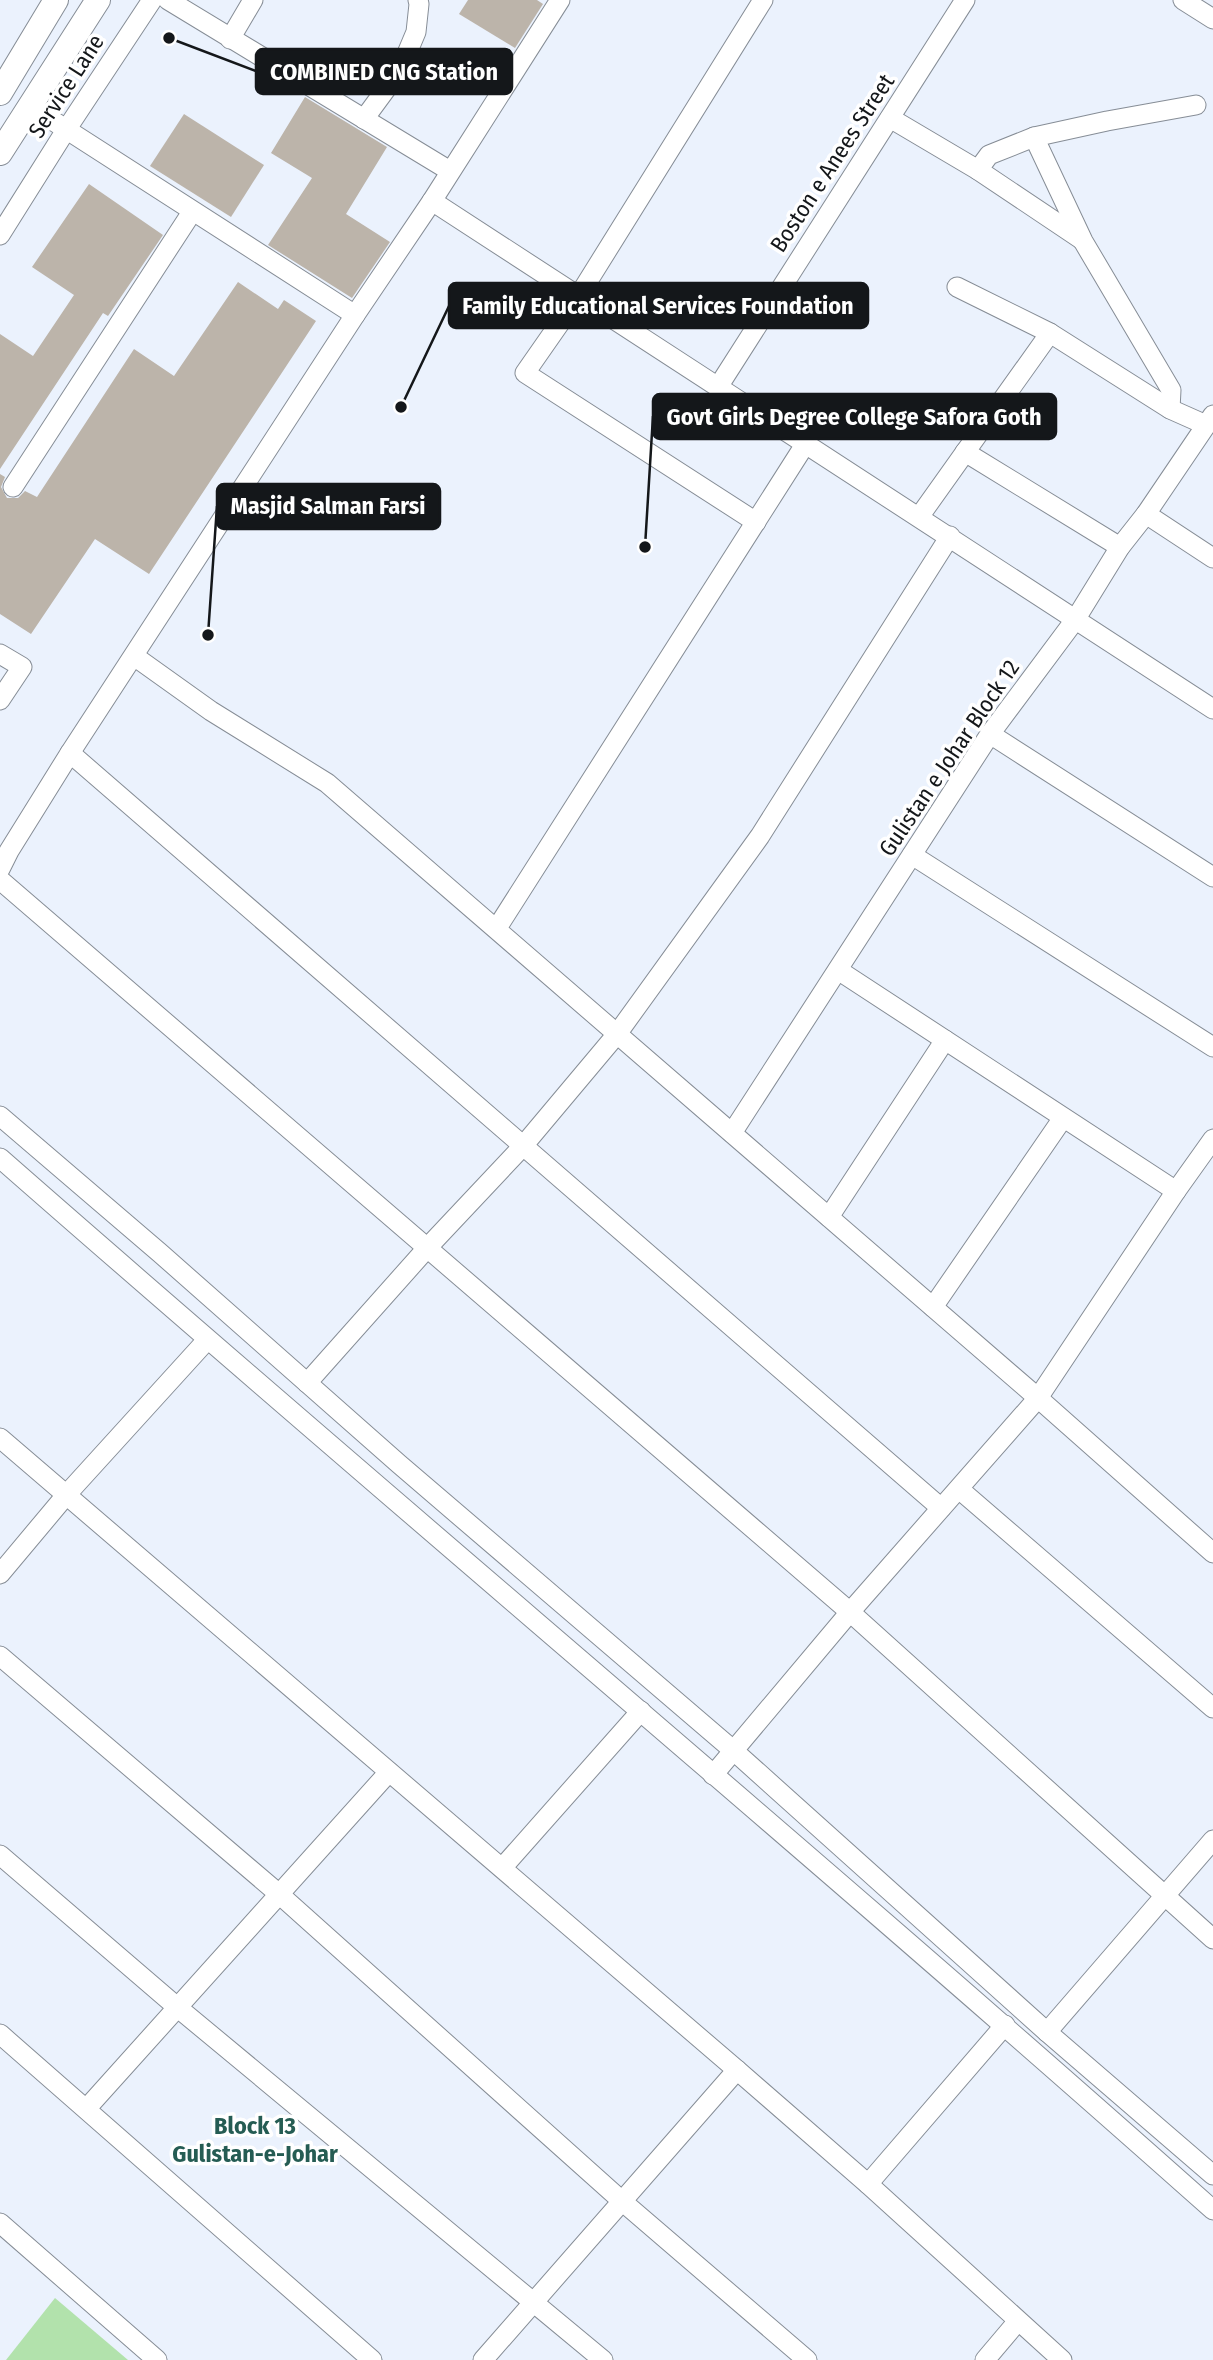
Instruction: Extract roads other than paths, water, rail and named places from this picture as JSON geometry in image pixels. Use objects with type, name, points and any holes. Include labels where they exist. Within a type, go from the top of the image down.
[{"type":"main road","points":[[0,93],[56,0]]},
{"type":"main road","points":[[0,153],[98,0]]},
{"type":"street","name":"Service Lane","points":[[0,235],[152,0]]},
{"type":"street","points":[[168,0],[450,171]]},
{"type":"street","points":[[230,39],[253,0]]},
{"type":"street","points":[[364,119],[400,70],[416,32],[418,0]]},
{"type":"street","points":[[3,855],[432,201],[560,0]]},
{"type":"street","points":[[756,522],[525,373],[578,297],[763,0]]},
{"type":"street","name":"Boston e Anees Street","points":[[718,387],[965,0]]},
{"type":"street","points":[[1183,0],[1213,19]]},
{"type":"street","points":[[978,170],[989,155],[1034,137],[1196,104]]},
{"type":"street","points":[[30,106],[355,315]]},
{"type":"street","points":[[890,118],[978,170],[1083,241]]},
{"type":"street","points":[[1034,137],[1083,241],[1171,390],[1170,409]]},
{"type":"street","points":[[432,201],[1213,709]]},
{"type":"street","points":[[13,487],[192,212]]},
{"type":"street","points":[[957,287],[1050,333],[1170,409],[1210,420]]},
{"type":"street","points":[[919,517],[1050,333]]},
{"type":"street","name":"Gulistan e Johar Block 12","points":[[732,1133],[990,734],[1075,620],[1120,547],[1146,514],[1210,420]]},
{"type":"street","points":[[496,928],[806,443]]},
{"type":"street","points":[[965,452],[1120,547]]},
{"type":"street","points":[[1146,514],[1213,558]]},
{"type":"street","points":[[307,1383],[428,1247],[523,1146],[617,1034],[760,836],[950,536]]},
{"type":"street","points":[[0,654],[22,667],[0,700]]},
{"type":"street","points":[[134,656],[211,711],[327,783],[1038,1398],[1213,1553]]},
{"type":"street","points":[[990,734],[1213,877]]},
{"type":"street","points":[[70,753],[941,1508]]},
{"type":"street","points":[[912,855],[1213,1047]]},
{"type":"street","points":[[0,880],[850,1612],[1213,1939]]},
{"type":"street","points":[[838,970],[1176,1191]]},
{"type":"street","points":[[829,1217],[945,1040]]},
{"type":"street","points":[[0,1116],[734,1751],[1047,2032],[1213,2175]]},
{"type":"street","points":[[933,1307],[1063,1118]]},
{"type":"street","points":[[713,1775],[850,1612],[1038,1398],[1213,1139]]},
{"type":"street","points":[[0,1158],[207,1340],[1005,2025],[1213,2210]]},
{"type":"street","points":[[0,1574],[207,1340]]},
{"type":"street","points":[[0,1438],[737,2070],[868,2184],[1062,2360]]},
{"type":"street","points":[[368,1477],[388,1453]]},
{"type":"street","points":[[959,1489],[1213,1708]]},
{"type":"street","points":[[0,1656],[279,1894],[623,2202],[807,2360]]},
{"type":"street","points":[[502,1868],[641,1711]]},
{"type":"street","points":[[88,2108],[389,1772]]},
{"type":"street","points":[[1047,2032],[1213,1840]]},
{"type":"street","points":[[0,1855],[177,2007],[534,2301],[600,2359]]},
{"type":"street","points":[[868,2184],[1005,2025]]},
{"type":"street","points":[[0,2034],[88,2108],[372,2360]]},
{"type":"street","points":[[483,2360],[737,2070]]},
{"type":"street","points":[[1126,2133],[1142,2114]]},
{"type":"street","points":[[0,2223],[158,2360]]},
{"type":"street","points":[[985,2360],[1018,2322]]},
{"type":"place","name":"COMBINED CNG Station","points":[[169,38]]},
{"type":"place","name":"Family Educational Services Foundation","points":[[401,407]]},
{"type":"place","name":"Govt Girls Degree College Safora Goth","points":[[645,547]]},
{"type":"place","name":"Masjid Salman Farsi","points":[[208,635]]},
{"type":"district","name":"Block 13 Gulistan-e-Johar","points":[[255,2140]]}]
